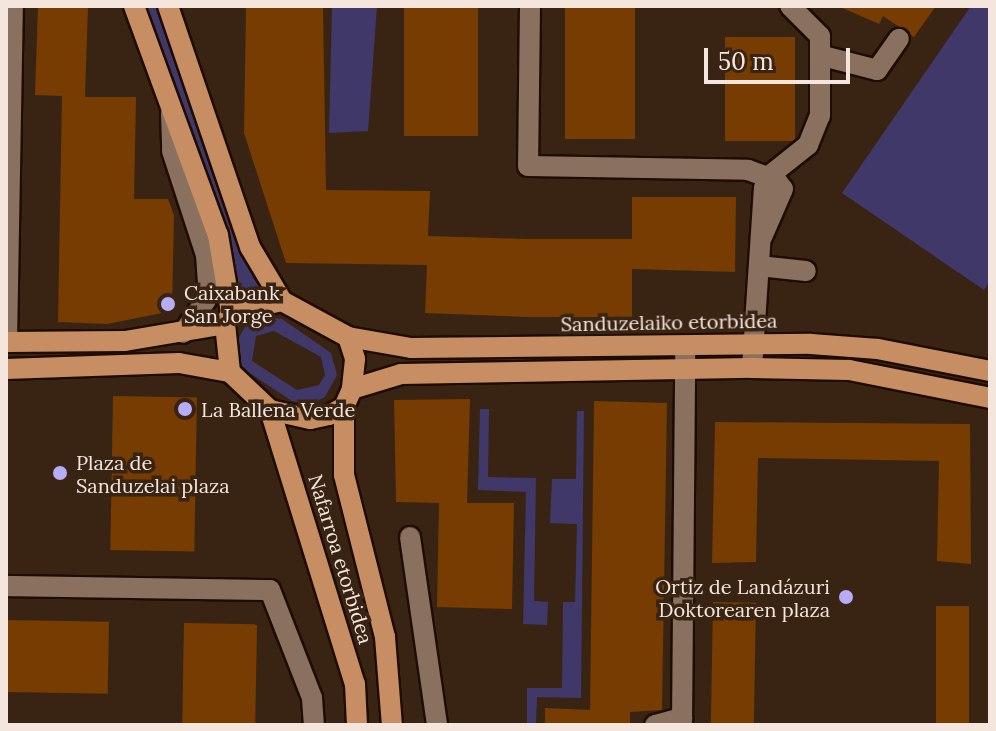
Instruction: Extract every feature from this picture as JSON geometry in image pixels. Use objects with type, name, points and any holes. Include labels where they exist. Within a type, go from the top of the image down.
[{"type":"main road","points":[[134,6],[171,114],[218,235],[228,319],[230,372]]},
{"type":"main road","points":[[168,6],[250,247],[282,301],[348,337],[355,359],[348,398]]},
{"type":"main road","points":[[6,342],[125,341],[183,333],[282,301]]},
{"type":"main road","name":"Sanduzelaiko etorbidea","points":[[348,337],[411,348],[685,348],[753,344],[878,349],[990,371]]},
{"type":"main road","points":[[6,369],[179,363],[230,372],[270,410],[310,419],[401,374],[752,368],[849,370],[990,398]]},
{"type":"main road","name":"Nafarroa etorbidea","points":[[348,398],[344,475],[385,637],[392,725]]},
{"type":"main road","name":"Nafarroa etorbidea","points":[[270,410],[355,684],[357,725]]},
{"type":"street","points":[[6,342],[13,6]]},
{"type":"street","points":[[530,6],[528,166],[723,167],[769,176],[781,184],[783,196],[762,237],[752,368]]},
{"type":"street","points":[[769,176],[801,153],[814,135],[820,116],[823,56],[820,36],[810,21],[790,6]]},
{"type":"street","points":[[823,56],[877,70],[899,39]]},
{"type":"street","points":[[171,114],[172,151],[206,255],[208,283],[206,300],[183,333]]},
{"type":"street","points":[[759,266],[806,271]]},
{"type":"street","points":[[655,725],[682,722],[685,348]]},
{"type":"street","points":[[410,537],[437,725]]},
{"type":"street","points":[[6,586],[270,590],[312,698],[314,725]]},
{"type":"shaded area","points":[[141,6],[156,6],[240,253],[265,297],[233,306]]},
{"type":"shaded area","points":[[332,6],[377,6],[368,131],[329,133]]},
{"type":"shaded area","points":[[971,6],[990,6],[990,281],[984,290],[842,193]]},
{"type":"shaded area","points":[[268,317],[282,319],[331,353],[337,375],[325,397],[313,403],[292,401],[239,366],[238,339],[245,327]],"holes":[[[274,331],[321,357],[325,375],[319,385],[297,390],[252,361],[256,336]]]},
{"type":"shaded area","points":[[480,409],[489,409],[488,477],[536,478],[534,601],[548,602],[547,625],[523,624],[526,492],[478,490]]},
{"type":"shaded area","points":[[577,411],[584,411],[581,698],[537,697],[536,725],[527,725],[527,688],[562,688],[563,602],[575,602],[577,524],[550,523],[552,479],[576,479]]},
{"type":"building","points":[[38,6],[88,6],[85,97],[136,97],[134,199],[168,199],[174,215],[172,311],[107,324],[58,322],[62,96],[35,95]]},
{"type":"building","points":[[246,6],[323,6],[326,190],[430,191],[428,236],[529,239],[632,239],[632,197],[736,197],[735,272],[632,269],[632,317],[528,317],[425,313],[427,265],[286,263],[244,133]]},
{"type":"building","points":[[404,6],[478,6],[478,136],[404,136]]},
{"type":"building","points":[[565,6],[635,6],[635,139],[565,139]]},
{"type":"building","points":[[838,6],[936,6],[914,37],[883,16],[879,24]]},
{"type":"building","points":[[725,37],[795,37],[795,141],[725,141]]},
{"type":"building","points":[[113,396],[197,397],[194,551],[110,550]]},
{"type":"building","points":[[470,399],[467,503],[514,503],[512,609],[437,607],[439,503],[396,502],[394,400]]},
{"type":"building","points":[[594,401],[667,403],[662,710],[630,712],[630,725],[545,725],[545,708],[590,710]]},
{"type":"building","points":[[715,422],[970,424],[971,564],[937,561],[939,461],[758,458],[756,562],[712,563]]},
{"type":"building","points":[[713,602],[756,603],[754,725],[711,725]]},
{"type":"building","points":[[936,606],[969,606],[969,725],[936,725]]},
{"type":"building","points":[[6,620],[109,622],[108,694],[6,692]]},
{"type":"building","points":[[184,623],[257,624],[255,725],[182,725]]},
{"type":"place","name":"Caixabank San Jorge","points":[[168,304]]},
{"type":"place","name":"La Ballena Verde","points":[[185,409]]},
{"type":"place","name":"Plaza de Sanduzelai plaza","points":[[60,473]]},
{"type":"place","name":"Ortiz de Landázuri Doktorearen plaza","points":[[846,597]]}]
